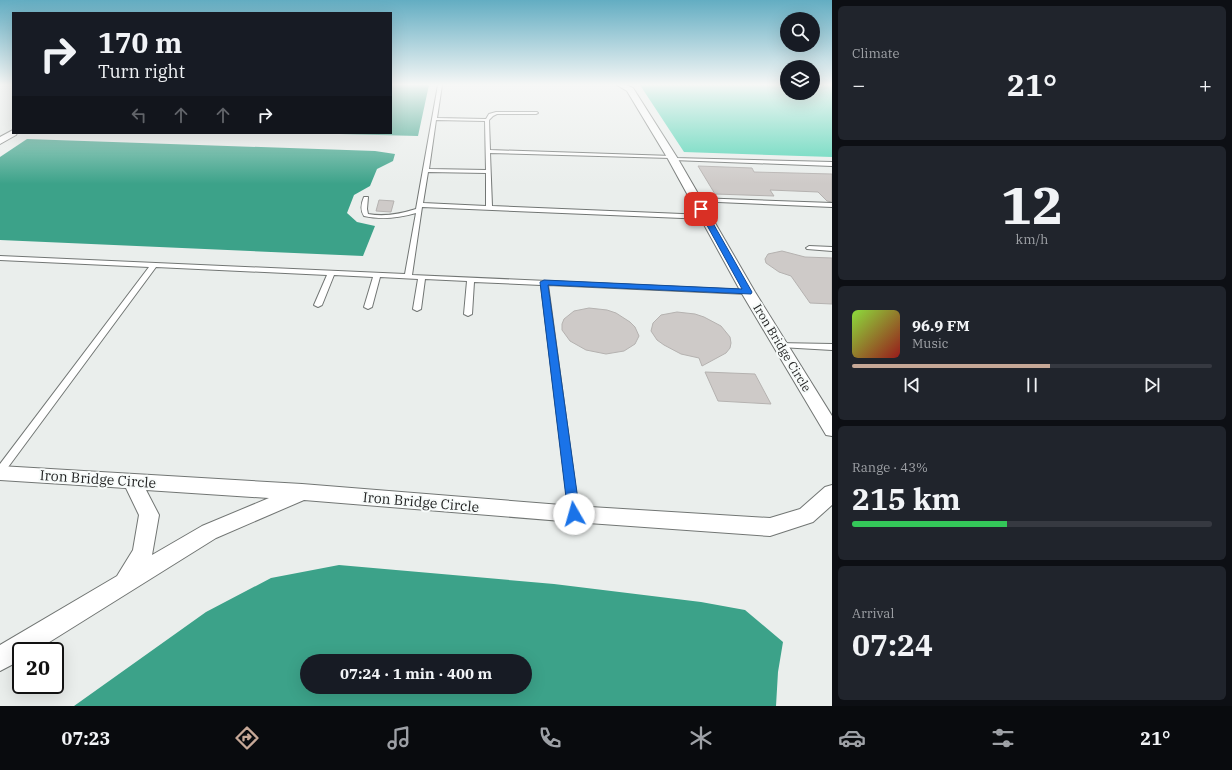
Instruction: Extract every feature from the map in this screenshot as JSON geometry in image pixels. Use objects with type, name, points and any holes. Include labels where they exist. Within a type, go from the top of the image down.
[{"type":"street","name":"Iron Bridge Circle","points":[[648,118],[673,158],[748,292],[832,430]]},
{"type":"street","points":[[0,141],[12,134]]},
{"type":"street","name":"Iron Bridge Circle","points":[[0,472],[302,492],[574,514],[770,527],[806,516],[832,493]]},
{"type":"street","points":[[125,583],[143,552],[149,515],[132,481]]},
{"type":"street","points":[[0,659],[209,532],[302,492]]},
{"type":"lane","points":[[408,276],[435,119],[487,120],[488,208]]},
{"type":"lane","points":[[488,151],[832,164]]},
{"type":"lane","points":[[426,170],[488,172]]},
{"type":"lane","points":[[366,198],[363,207],[364,212],[366,215],[373,217],[394,218],[420,208],[488,208],[706,217]]},
{"type":"lane","points":[[697,200],[832,205]]},
{"type":"lane","points":[[809,248],[832,249]]},
{"type":"lane","points":[[0,258],[748,292]]},
{"type":"lane","points":[[0,472],[154,265]]},
{"type":"lane","points":[[318,305],[331,273]]},
{"type":"lane","points":[[368,307],[377,275]]},
{"type":"lane","points":[[417,309],[422,277]]},
{"type":"lane","points":[[468,314],[471,279]]},
{"type":"lane","points":[[544,282],[574,514]]},
{"type":"lane","points":[[780,345],[832,346]]},
{"type":"shaded area","points":[[392,118],[422,118],[418,136],[339,134],[392,134]]},
{"type":"shaded area","points":[[662,118],[832,118],[832,157],[684,152]]},
{"type":"shaded area","points":[[27,139],[375,151],[395,154],[393,161],[377,169],[370,186],[354,195],[347,213],[357,222],[375,226],[363,256],[0,240],[0,157]]},
{"type":"shaded area","points":[[339,565],[554,584],[701,602],[745,610],[783,642],[778,672],[776,706],[74,706],[206,612],[271,578]]},
{"type":"building","points":[[698,166],[752,168],[754,172],[832,174],[832,202],[827,201],[818,192],[770,190],[774,196],[715,194]]},
{"type":"building","points":[[379,200],[394,201],[391,212],[376,211]]},
{"type":"building","points":[[782,251],[805,257],[832,258],[832,304],[810,303],[791,276],[779,272],[766,263],[765,259],[768,254]]},
{"type":"building","points":[[589,308],[607,310],[616,313],[630,322],[635,327],[639,336],[635,344],[624,351],[606,354],[586,350],[570,341],[562,330],[564,319],[574,311]]},
{"type":"building","points":[[677,312],[695,314],[721,326],[730,337],[730,348],[726,353],[702,366],[699,358],[681,354],[664,345],[657,340],[651,331],[653,323],[661,315]]},
{"type":"building","points":[[705,372],[755,374],[771,404],[718,401]]},
{"type":"route","points":[[574,514],[544,282],[748,292],[701,209]]}]
